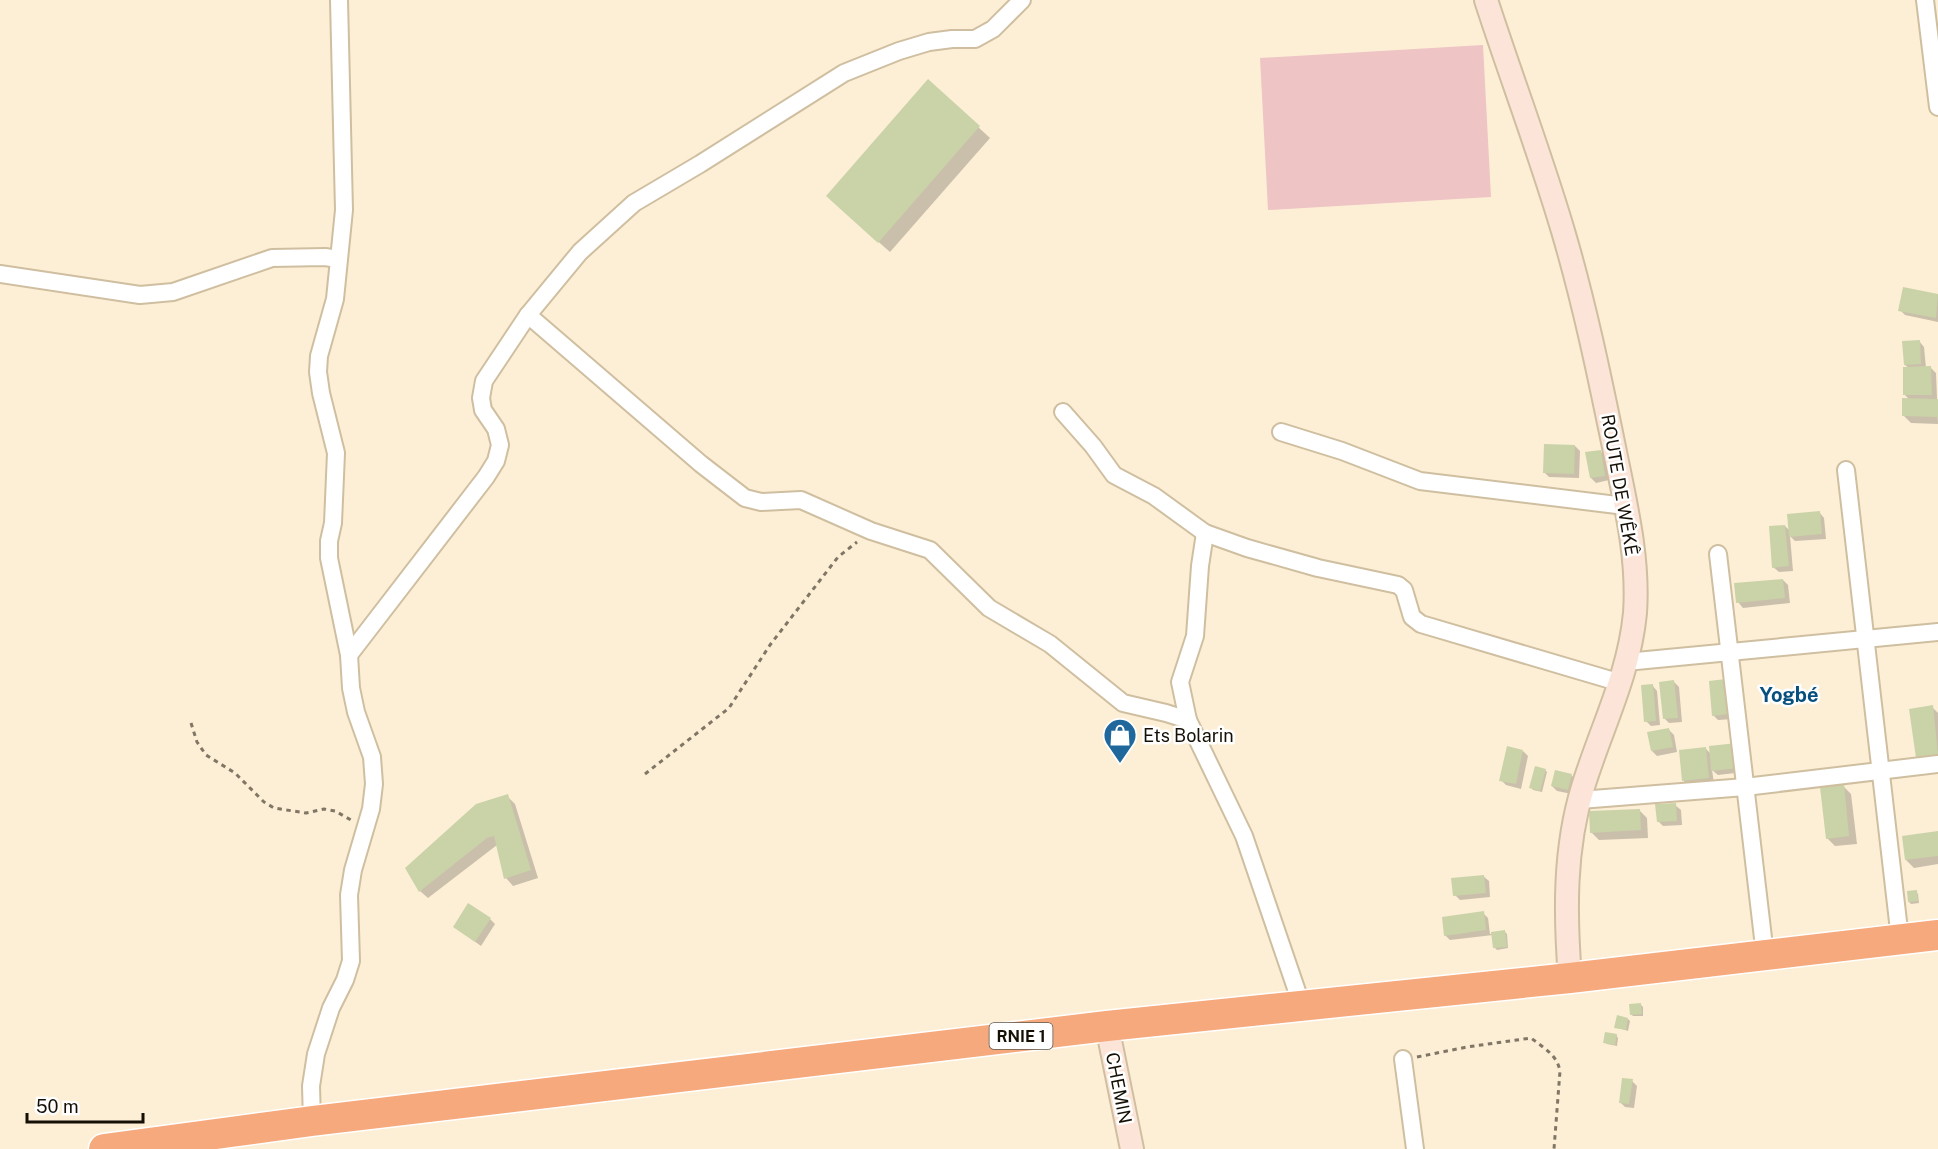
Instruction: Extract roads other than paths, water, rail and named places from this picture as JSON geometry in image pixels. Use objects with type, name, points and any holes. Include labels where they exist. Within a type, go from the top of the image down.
[{"type":"highway","name":"RNIE 1","points":[[104,1149],[312,1121],[1107,1026],[1570,978],[1938,935]]},
{"type":"street","points":[[312,1121],[311,1086],[316,1054],[331,1008],[345,980],[351,961],[349,895],[353,870],[371,809],[373,792],[372,757],[356,712],[351,688],[349,655],[329,558],[336,453],[318,372],[319,356],[335,299],[344,210],[339,0]]},
{"type":"street","points":[[349,655],[486,477],[496,460],[500,445],[496,429],[483,410],[481,398],[484,381],[528,315],[580,252],[634,202],[700,164],[844,73],[899,51],[929,42],[975,39],[993,29],[1022,0]]},
{"type":"street","name":"ROUTE DE WÊKÊ","points":[[1486,0],[1569,252],[1593,342],[1632,540],[1635,612],[1624,673],[1580,800],[1573,830],[1567,886],[1566,927],[1570,978]]},
{"type":"street","points":[[1926,0],[1938,107]]},
{"type":"street","points":[[0,274],[140,295],[173,292],[272,258],[325,257],[338,259]]},
{"type":"street","points":[[528,315],[700,464],[746,498],[761,502],[801,500],[871,531],[930,550],[988,608],[1050,644],[1123,703],[1188,720]]},
{"type":"street","points":[[1063,412],[1093,446],[1114,475],[1154,496],[1205,533],[1247,548],[1318,568],[1398,585],[1404,590],[1412,617],[1420,624],[1624,673],[1729,652],[1938,632]]},
{"type":"street","points":[[1281,432],[1342,451],[1420,481],[1625,506]]},
{"type":"street","points":[[1846,470],[1900,939]]},
{"type":"street","points":[[1205,533],[1195,636],[1180,682],[1188,720],[1244,836],[1302,1006]]},
{"type":"street","points":[[1718,554],[1765,955]]},
{"type":"street","points":[[1580,800],[1745,787],[1938,764]]},
{"type":"street","name":"CHEMIN","points":[[1107,1026],[1132,1149]]},
{"type":"street","points":[[1403,1059],[1415,1149]]},
{"type":"place","name":"Ets Bolarin","points":[[1120,764]]},
{"type":"district","name":"Yogbé","points":[[1789,695]]}]
